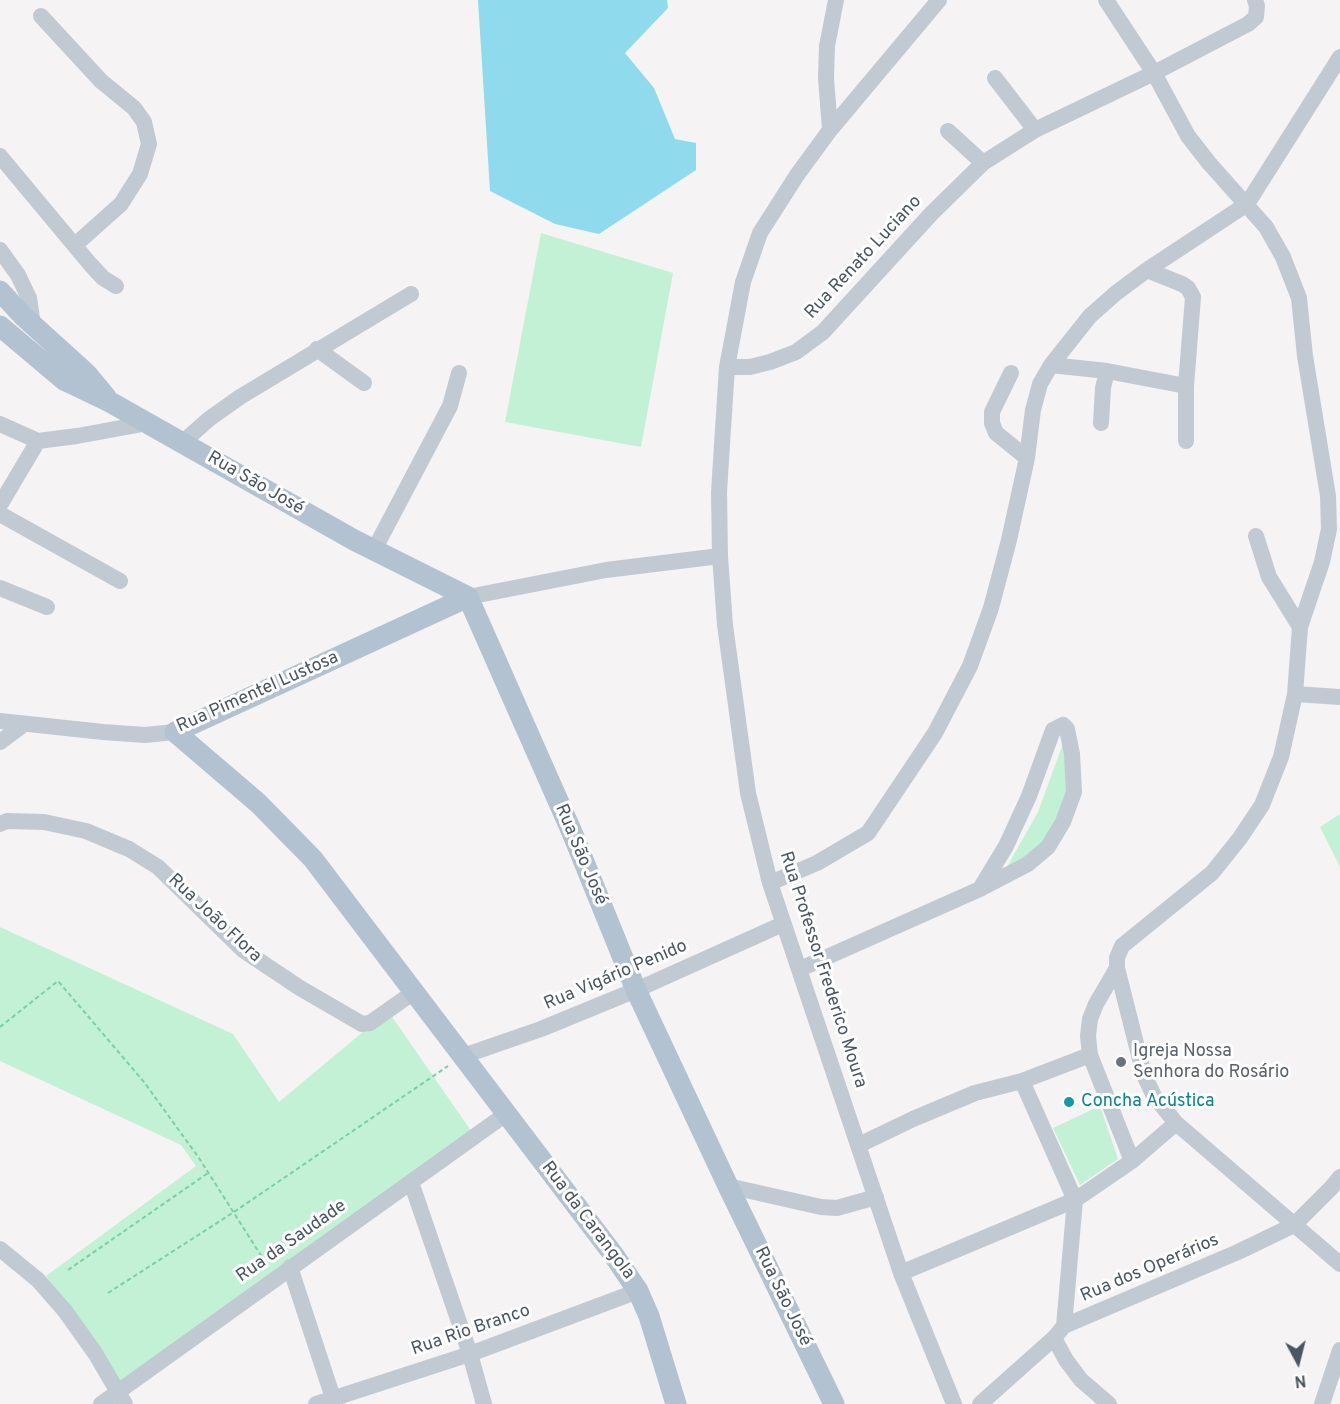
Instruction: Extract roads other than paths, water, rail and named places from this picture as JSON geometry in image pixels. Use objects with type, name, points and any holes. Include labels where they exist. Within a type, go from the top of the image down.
[{"type":"main road","points":[[0,291],[33,325],[86,373],[110,402]]},
{"type":"main road","name":"Rua São José","points":[[0,326],[64,380],[183,442],[243,478],[374,550],[468,597],[571,830],[636,990],[834,1404]]},
{"type":"main road","name":"Rua Pimentel Lustosa","points":[[175,732],[468,597]]},
{"type":"main road","points":[[175,732],[258,802],[313,859],[463,1056]]},
{"type":"main road","name":"Rua da Carangola","points":[[463,1056],[638,1290],[649,1316],[676,1404]]},
{"type":"street","points":[[830,130],[826,78],[827,46],[836,0]]},
{"type":"street","name":"Rua Professor Frederico Moura","points":[[939,0],[830,130],[797,175],[760,233],[743,282],[727,367],[719,492],[724,625],[748,793],[770,883],[901,1273],[954,1404]]},
{"type":"street","points":[[1106,0],[1154,73],[1188,136],[1209,164],[1266,226],[1282,257],[1299,298],[1305,356],[1328,496],[1329,529],[1322,562],[1300,627],[1295,694],[1281,757],[1262,805],[1240,838],[1212,873],[1122,946],[1117,958],[1118,968],[1144,1075],[1154,1096],[1176,1123],[1340,1264]]},
{"type":"street","name":"Rua Renato Luciano","points":[[727,367],[750,367],[796,352],[823,332],[932,213],[983,163],[1035,130],[1154,73],[1248,24],[1256,8]]},
{"type":"street","points":[[41,16],[101,81],[134,108],[144,122],[149,144],[140,174],[121,204],[75,245]]},
{"type":"street","points":[[770,883],[817,863],[868,833],[935,733],[970,666],[992,608],[1027,458],[1033,410],[1040,384],[1051,365],[1090,316],[1147,270],[1247,204],[1340,57]]},
{"type":"street","points":[[995,78],[1035,130]]},
{"type":"street","points":[[948,131],[983,163]]},
{"type":"street","points":[[0,156],[103,278],[117,286]]},
{"type":"street","points":[[0,250],[18,275],[29,298],[33,325]]},
{"type":"street","points":[[1147,270],[1182,284],[1188,288],[1193,297],[1186,386],[1186,441]]},
{"type":"street","name":"Rua São José","points":[[183,442],[209,419],[240,397],[411,294]]},
{"type":"street","points":[[317,349],[364,383]]},
{"type":"street","points":[[1051,365],[1107,371],[1186,386]]},
{"type":"street","points":[[1101,423],[1103,388],[1107,371]]},
{"type":"street","points":[[374,550],[450,406],[459,373]]},
{"type":"street","points":[[1011,374],[992,412],[992,423],[996,433],[1027,458]]},
{"type":"street","points":[[0,424],[38,441],[148,423]]},
{"type":"street","points":[[0,504],[38,441]]},
{"type":"street","points":[[0,514],[120,582]]},
{"type":"street","points":[[1256,536],[1269,577],[1300,627]]},
{"type":"street","points":[[468,597],[606,570],[720,556]]},
{"type":"street","points":[[0,588],[47,607]]},
{"type":"street","points":[[1295,694],[1340,697]]},
{"type":"street","name":"Rua Pimentel Lustosa","points":[[0,721],[145,735],[175,732]]},
{"type":"street","points":[[0,742],[24,724]]},
{"type":"street","points":[[800,969],[980,888],[1028,864],[1048,847],[1063,822],[1074,792],[1072,754],[1067,729],[1063,725],[1053,730],[1029,796],[1006,846],[980,888]]},
{"type":"street","name":"Rua João Flora","points":[[0,824],[7,821],[44,822],[86,831],[129,849],[158,867],[243,950],[274,972],[362,1024],[370,1023],[414,992]]},
{"type":"street","name":"Rua Vigário Penido","points":[[463,1056],[541,1029],[636,990],[783,924]]},
{"type":"street","points":[[1118,968],[1096,1004],[1090,1019],[1088,1036],[1090,1056],[1132,1161]]},
{"type":"street","points":[[859,1145],[975,1093],[1022,1082],[1090,1056]]},
{"type":"street","points":[[1022,1082],[1075,1200],[1059,1332],[1066,1360],[1081,1380],[1109,1404]]},
{"type":"street","name":"Rua da Saudade","points":[[101,1404],[121,1398],[290,1267],[506,1114]]},
{"type":"street","points":[[901,1273],[1075,1200],[1132,1161],[1176,1123]]},
{"type":"street","name":"Rua dos Operários","points":[[980,1404],[1059,1332],[1294,1226],[1340,1177]]},
{"type":"street","points":[[411,1182],[470,1354],[484,1404]]},
{"type":"street","points":[[728,1186],[803,1204],[837,1208],[876,1197]]},
{"type":"street","points":[[0,1249],[38,1280],[65,1311],[95,1353],[121,1398]]},
{"type":"street","points":[[290,1267],[334,1401]]},
{"type":"street","name":"Rua Rio Branco","points":[[316,1404],[334,1401],[470,1354],[638,1290]]},
{"type":"street","points":[[1322,1404],[1340,1350]]},
{"type":"water","points":[[478,0],[667,0],[668,8],[625,53],[654,88],[675,139],[696,143],[696,170],[599,234],[555,224],[490,191]]},
{"type":"place","name":"Igreja Nossa Senhora do Rosário","points":[[1121,1062]]},
{"type":"place","name":"Concha Acústica","points":[[1069,1102]]}]
